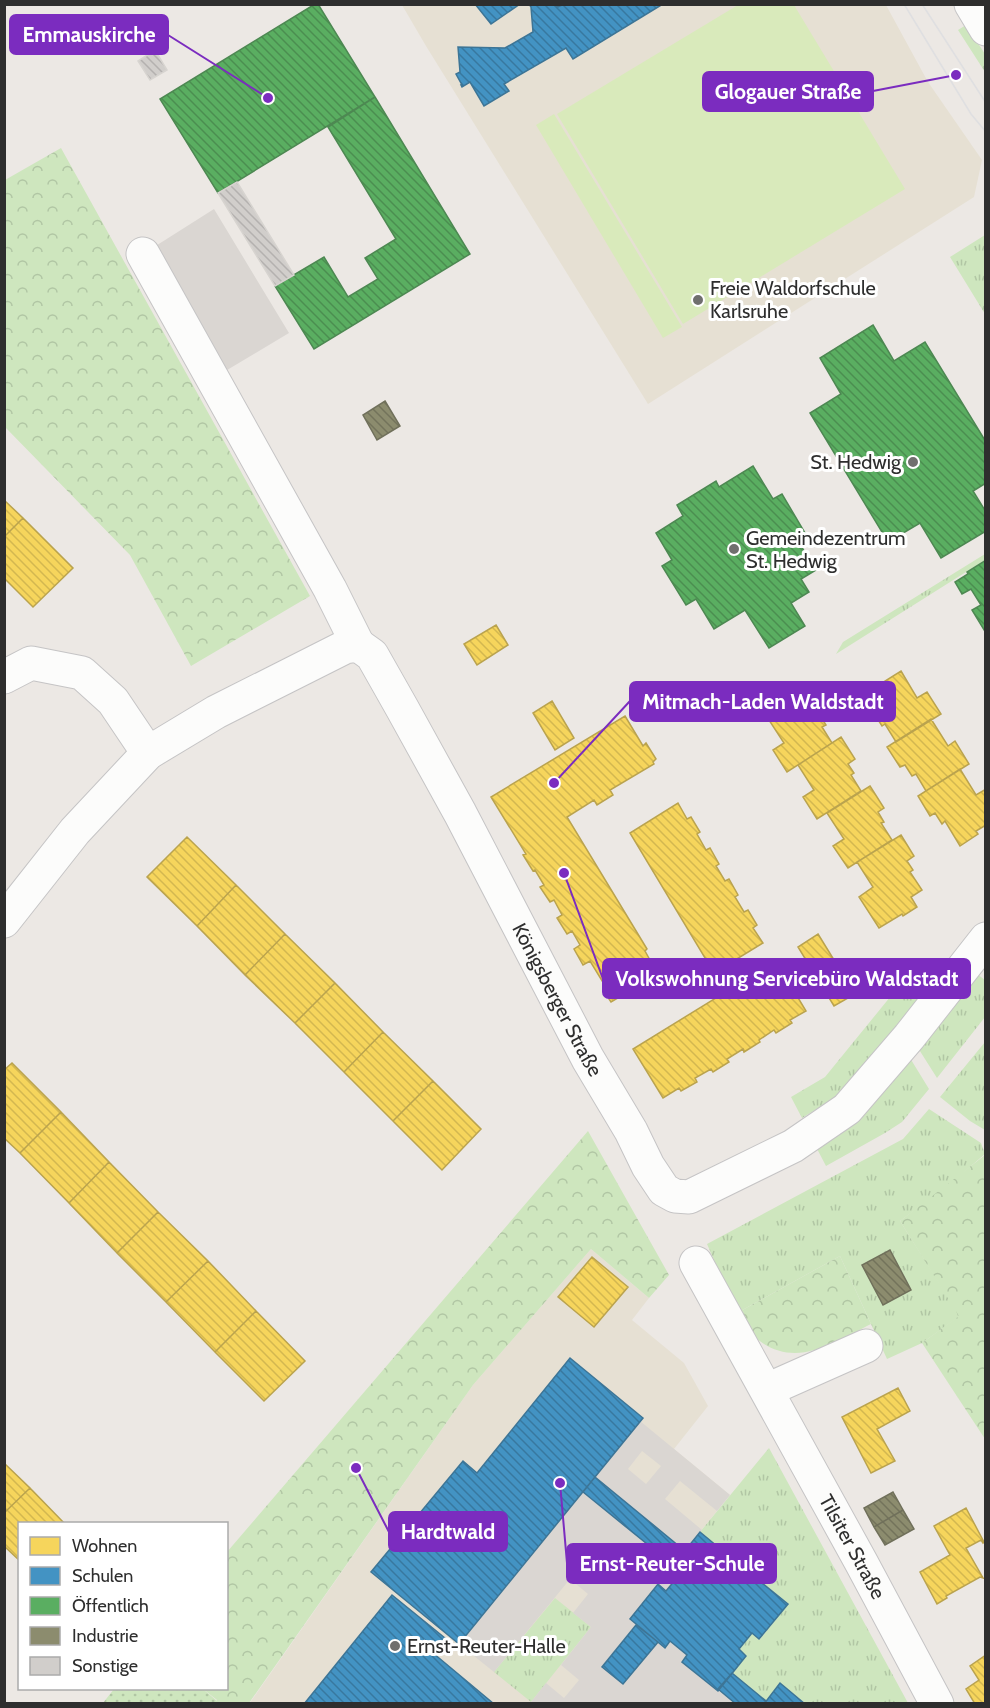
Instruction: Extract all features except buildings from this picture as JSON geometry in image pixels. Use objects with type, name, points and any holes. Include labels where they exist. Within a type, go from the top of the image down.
[{"type":"street","points":[[971,4],[986,29]]},
{"type":"street","name":"Königsberger Straße","points":[[143,254],[330,589],[358,645],[372,655],[402,708],[460,813],[588,1059],[664,1190],[675,1196],[689,1197],[794,1146],[847,1109],[909,1037],[986,939]]},
{"type":"street","points":[[4,921],[75,831],[148,753],[216,712],[345,648],[358,645]]},
{"type":"street","points":[[4,677],[32,663],[82,673],[113,701],[148,753]]},
{"type":"street","name":"Tilsiter Straße","points":[[696,1263],[936,1704]]},
{"type":"street","points":[[767,1390],[866,1346]]},
{"type":"shaded area","name":"Freie Waldorfschule Karlsruhe","points":[[402,5],[886,5],[928,82],[982,160],[974,197],[648,404]]},
{"type":"shaded area","points":[[214,209],[289,333],[212,379],[143,254]]},
{"type":"shaded area","points":[[591,1249],[649,1298],[632,1320],[684,1363],[708,1406],[674,1449],[730,1495],[700,1532],[735,1561],[730,1568],[752,1575],[788,1604],[746,1656],[766,1701],[780,1683],[805,1703],[249,1704],[473,1385]]},
{"type":"shaded area","points":[[640,1421],[730,1495],[717,1511],[680,1481],[665,1499],[702,1530],[672,1567],[680,1574],[666,1591],[658,1584],[630,1619],[664,1647],[670,1641],[687,1655],[682,1662],[717,1691],[718,1689],[736,1703],[531,1702],[546,1683],[564,1698],[579,1680],[561,1665],[591,1627],[573,1613],[588,1594],[570,1579],[494,1672],[459,1644]],"holes":[[[642,1451],[661,1466],[646,1484],[628,1469]]]},
{"type":"green space","points":[[738,5],[794,5],[905,189],[683,324],[557,114]]},
{"type":"green space","points":[[966,25],[985,54],[985,72],[958,30]]},
{"type":"green space","points":[[554,114],[682,327],[663,338],[536,125]]},
{"type":"green space","points":[[61,148],[310,596],[191,666],[130,555],[5,427],[5,180]]},
{"type":"green space","points":[[985,235],[985,314],[950,257]]},
{"type":"green space","points":[[985,554],[985,560],[836,654],[843,642]]},
{"type":"green space","points":[[921,959],[940,974],[857,1076],[833,1099],[802,1118],[791,1097],[825,1077]]},
{"type":"green space","points":[[977,974],[985,980],[985,1017],[937,1078],[918,1048]]},
{"type":"green space","points":[[985,1042],[985,1130],[940,1097]]},
{"type":"green space","points":[[910,1058],[929,1089],[902,1122],[826,1166],[815,1145]]},
{"type":"green space","points":[[929,1109],[981,1143],[985,1154],[950,1184],[900,1221],[960,1316],[922,1343],[887,1359],[840,1256],[737,1313],[707,1244],[903,1139]],"holes":[[[890,1250],[911,1290],[894,1299]]]},
{"type":"green space","points":[[588,1131],[669,1275],[649,1298],[591,1249],[473,1385],[249,1703],[215,1703],[217,1700],[204,1690],[228,1690],[228,1551]]},
{"type":"green space","points":[[985,1155],[985,1439],[922,1343],[959,1316],[900,1221]]},
{"type":"green space","points":[[840,1256],[871,1324],[829,1345],[801,1353],[772,1348],[751,1334],[737,1313]]},
{"type":"green space","points":[[769,1448],[908,1703],[805,1703],[780,1683],[766,1701],[732,1673],[746,1656],[739,1649],[752,1633],[760,1639],[788,1604],[753,1575],[746,1582],[729,1568],[735,1561],[700,1532]]},
{"type":"green space","points":[[555,1598],[591,1627],[531,1702],[494,1672]]},
{"type":"green space","points":[[113,1690],[204,1690],[217,1701],[215,1704],[103,1703]]},
{"type":"tram line","points":[[904,4],[971,114],[986,132]]},
{"type":"tram line","points":[[922,4],[986,103]]},
{"type":"place","name":"Glogauer Straße","points":[[956,75]]},
{"type":"place","name":"Emmauskirche","points":[[268,98]]},
{"type":"place","name":"Freie Waldorfschule Karlsruhe","points":[[698,300]]},
{"type":"place","name":"St. Hedwig","points":[[913,462]]},
{"type":"place","name":"Gemeindezentrum St. Hedwig","points":[[734,549]]},
{"type":"place","name":"Mitmach-Laden Waldstadt","points":[[554,783]]},
{"type":"place","name":"Volkswohnung Servicebüro Waldstadt","points":[[564,873]]},
{"type":"place","name":"Hardtwald","points":[[356,1468]]},
{"type":"place","name":"Ernst-Reuter-Schule","points":[[560,1483]]},
{"type":"place","name":"Ernst-Reuter-Halle","points":[[395,1646]]}]
